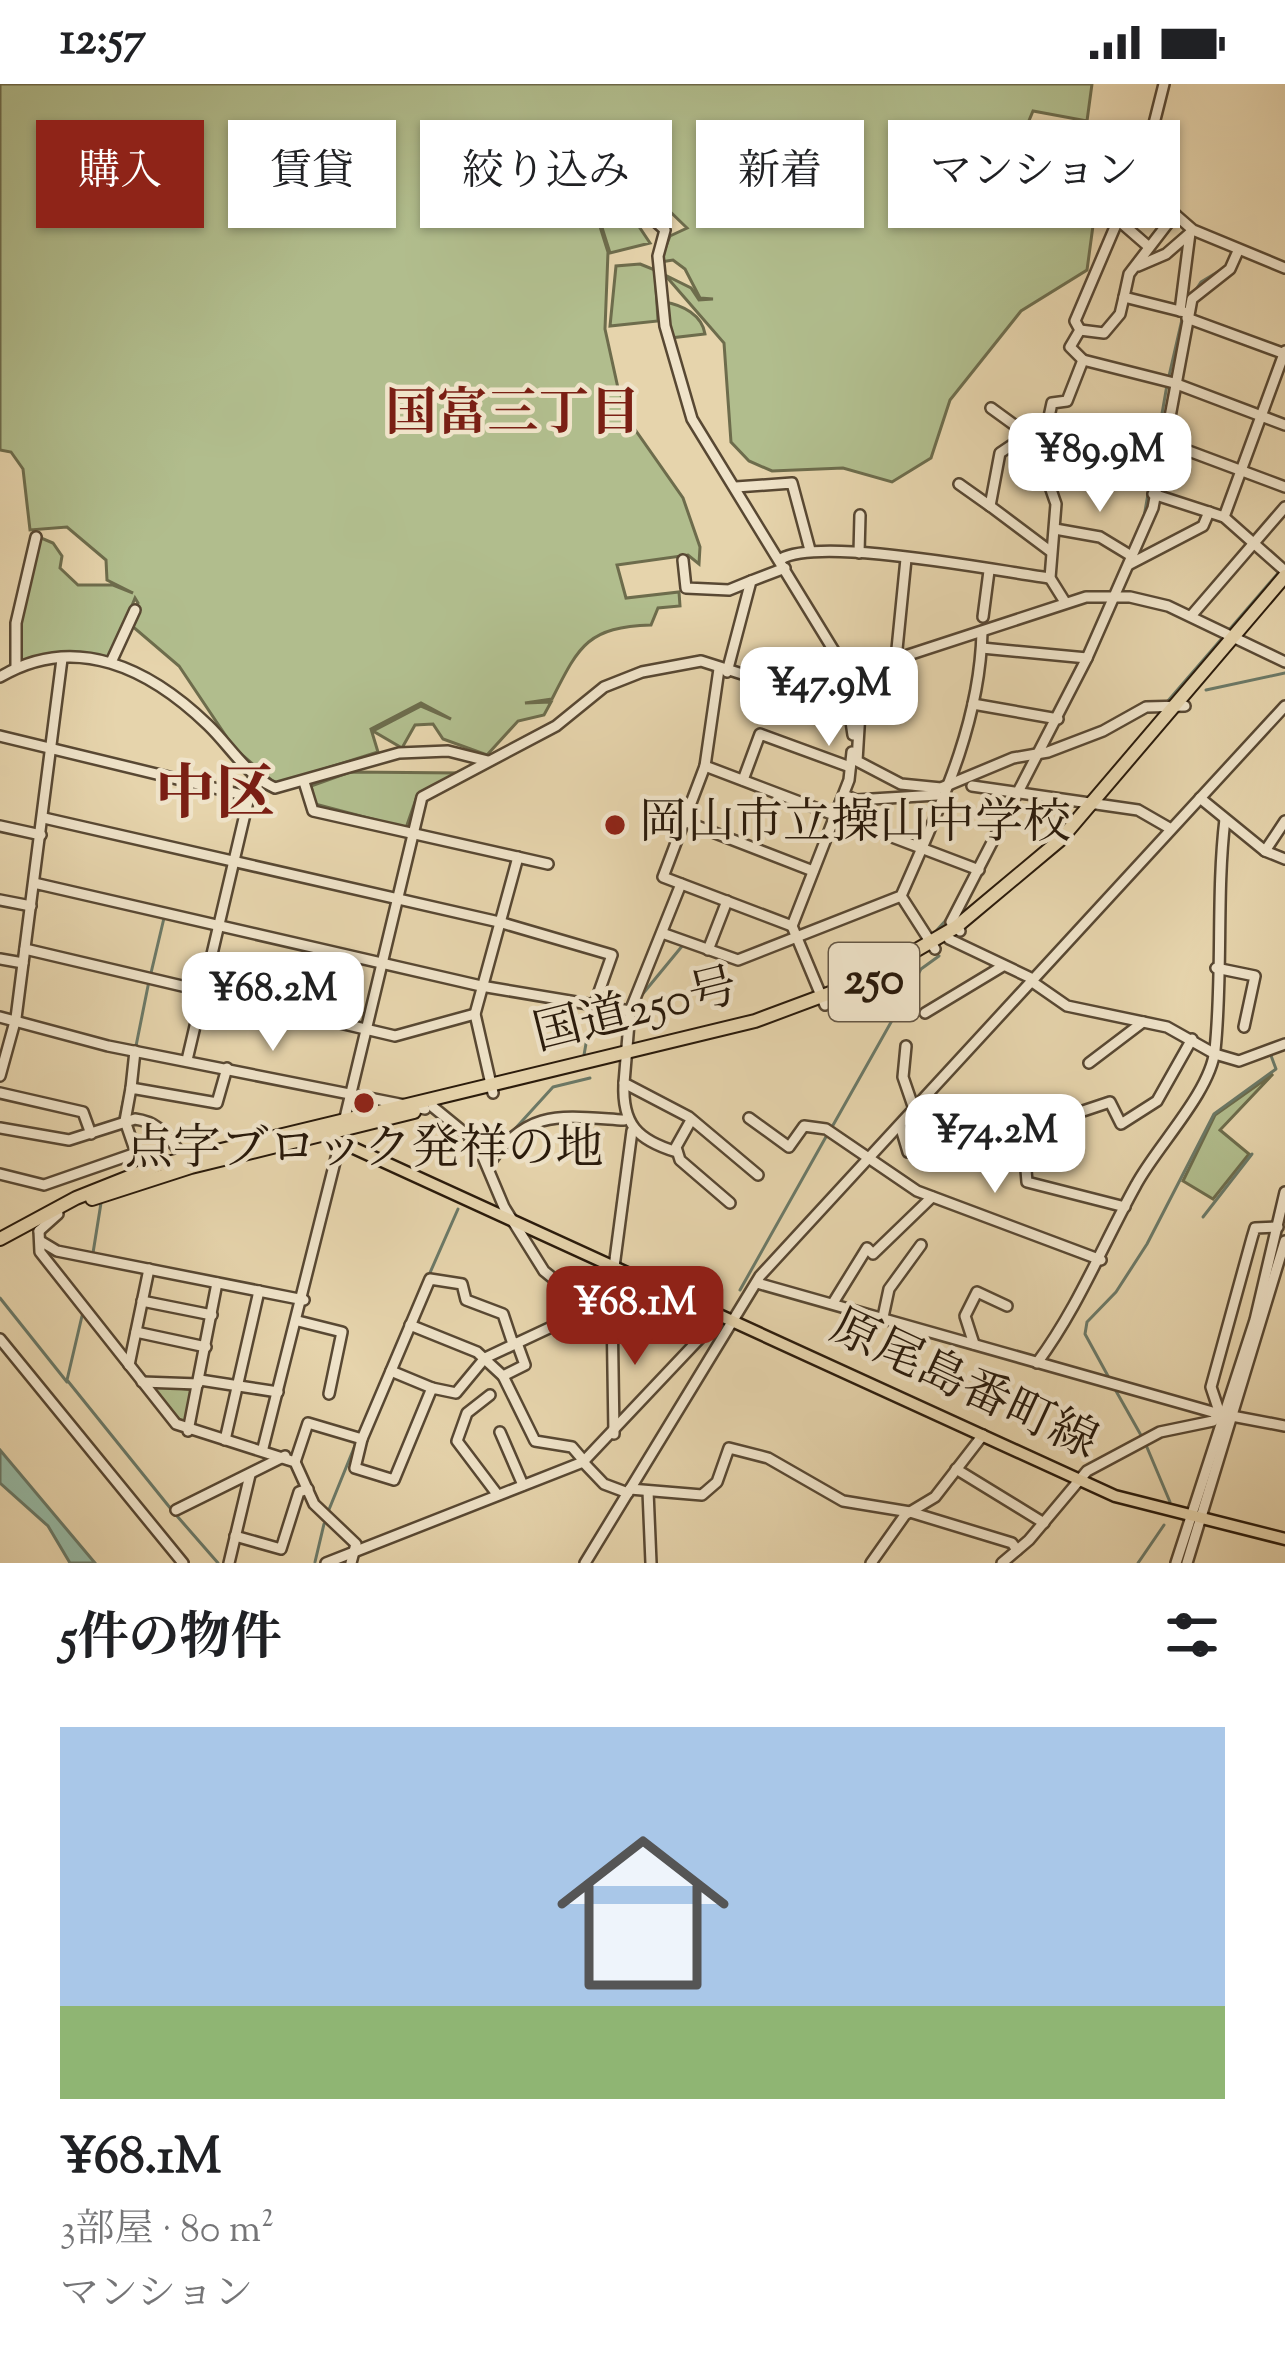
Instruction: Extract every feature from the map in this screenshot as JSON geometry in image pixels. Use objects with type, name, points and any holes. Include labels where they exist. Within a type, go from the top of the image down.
[{"type":"highway","name":"国道250号","points":[[1237,639],[1285,573]]},
{"type":"highway","name":"国道250号","points":[[0,1242],[110,1183],[186,1158],[292,1130],[345,1134],[409,1106],[627,1058],[824,1002],[933,946],[1012,892],[1285,588]]},
{"type":"highway","name":"国道250号","points":[[0,1242],[141,1181],[322,1134],[345,1134],[492,1089]]},
{"type":"main road","points":[[292,1130],[322,1134]]},
{"type":"main road","name":"原尾島番町線","points":[[345,1134],[511,1220],[1130,1502],[1285,1539]]},
{"type":"street","points":[[1155,120],[1164,84]]},
{"type":"street","points":[[1180,220],[1191,232],[1235,259],[1285,268]]},
{"type":"street","points":[[663,228],[658,268],[674,364],[692,419],[783,564],[848,681],[861,695],[857,761],[916,789],[950,789]]},
{"type":"street","points":[[1080,330],[1075,321],[1115,228]]},
{"type":"street","points":[[1127,228],[1149,247]]},
{"type":"street","points":[[1080,330],[1104,333],[1120,314],[1134,267],[1164,228]]},
{"type":"street","points":[[1134,267],[1160,258],[1191,232]]},
{"type":"street","points":[[1191,232],[1185,313],[1153,494],[1130,558],[1084,658],[951,922],[955,933],[1067,1006],[1143,1022],[1247,1063],[1285,1044]]},
{"type":"street","points":[[1185,313],[1197,292],[1235,259]]},
{"type":"street","points":[[1124,297],[1185,313],[1285,353],[1224,517]]},
{"type":"street","points":[[1080,330],[1070,347],[1083,360],[1170,382],[1285,425]]},
{"type":"street","points":[[1064,602],[1050,578],[1056,504],[1040,458],[1052,403],[1066,401],[1083,360]]},
{"type":"street","points":[[992,408],[1042,441]]},
{"type":"street","points":[[990,506],[1000,453],[1028,435]]},
{"type":"street","points":[[1162,441],[1285,487]]},
{"type":"street","points":[[736,487],[792,483],[810,550]]},
{"type":"street","points":[[959,484],[1050,551]]},
{"type":"street","points":[[1153,494],[1224,517],[1285,573]]},
{"type":"street","points":[[1191,616],[1285,507]]},
{"type":"street","points":[[1130,558],[1204,526],[1209,512]]},
{"type":"street","points":[[859,553],[860,515]]},
{"type":"street","points":[[1055,529],[1100,538],[1130,558]]},
{"type":"street","points":[[16,668],[16,622],[36,537]]},
{"type":"street","points":[[683,560],[686,589],[729,590],[810,550],[1050,578]]},
{"type":"street","points":[[896,658],[906,560]]},
{"type":"street","points":[[983,617],[989,571]]},
{"type":"street","points":[[751,580],[723,671],[705,766],[663,877],[794,932]]},
{"type":"street","points":[[263,1448],[345,1134],[350,1093],[422,797],[556,727],[591,694],[620,679],[701,661],[761,680],[848,681],[896,658],[1064,602],[1113,596],[1191,616],[1285,662]]},
{"type":"street","points":[[112,660],[135,610]]},
{"type":"street","points":[[662,933],[739,960],[794,932],[901,896],[950,789],[973,704],[982,632]]},
{"type":"street","points":[[982,648],[1084,658]]},
{"type":"street","points":[[0,1074],[16,1018],[62,658]]},
{"type":"street","points":[[0,677],[16,668],[62,658],[112,660],[155,681],[206,724],[254,776],[281,789],[399,753],[448,751],[488,760]]},
{"type":"street","points":[[824,1002],[794,932],[810,870],[844,796],[854,725],[848,681]]},
{"type":"street","points":[[973,704],[1055,718]]},
{"type":"street","points":[[844,796],[856,800],[950,789],[1142,708],[1181,705]]},
{"type":"street","points":[[326,1563],[353,1558],[584,1461],[727,1319],[868,1158],[1284,710]]},
{"type":"street","points":[[743,780],[760,734],[850,767]]},
{"type":"street","points":[[0,736],[248,796]]},
{"type":"street","points":[[705,766],[976,869]]},
{"type":"street","points":[[187,1060],[254,776]]},
{"type":"street","points":[[304,782],[313,811],[548,864]]},
{"type":"street","points":[[972,786],[1154,815],[1171,829]]},
{"type":"street","points":[[1200,798],[1265,851],[1285,859]]},
{"type":"street","points":[[44,818],[500,922],[612,956],[595,1004]]},
{"type":"street","points":[[1036,1363],[1066,1324],[1126,1207],[1215,1054],[1225,818]]},
{"type":"street","points":[[684,820],[810,870]]},
{"type":"street","points":[[1265,851],[1285,821]]},
{"type":"street","points":[[0,826],[41,835]]},
{"type":"street","points":[[492,1089],[475,1014],[518,857]]},
{"type":"street","points":[[34,883],[481,986],[630,1011]]},
{"type":"street","points":[[681,884],[630,1011],[624,1120],[632,1131],[677,1152],[730,1202]]},
{"type":"street","points":[[901,896],[933,946]]},
{"type":"street","points":[[0,900],[32,906]]},
{"type":"street","points":[[708,950],[727,901]]},
{"type":"street","points":[[25,949],[394,1036],[475,1014]]},
{"type":"street","points":[[0,958],[23,962]]},
{"type":"street","points":[[925,1013],[1004,966]]},
{"type":"street","points":[[1216,968],[1255,976],[1244,1027]]},
{"type":"street","points":[[0,1017],[135,1051],[429,1108],[477,1143],[511,1220],[550,1277],[609,1299]]},
{"type":"street","points":[[1089,1063],[1143,1022]]},
{"type":"street","points":[[1080,1112],[1110,1102],[1121,1124],[1146,1112],[1192,1039]]},
{"type":"street","points":[[906,1046],[903,1077],[914,1109]]},
{"type":"street","points":[[0,1174],[44,1186],[136,1153],[125,1121],[135,1051]]},
{"type":"street","points":[[131,1088],[217,1103],[227,1068]]},
{"type":"street","points":[[623,1083],[690,1122],[758,1175]]},
{"type":"street","points":[[0,1093],[83,1112],[91,1134]]},
{"type":"street","points":[[487,1163],[522,1126],[575,1113],[624,1120]]},
{"type":"street","points":[[749,1118],[789,1147],[804,1126],[830,1131],[932,1197],[1101,1260]]},
{"type":"street","points":[[0,1128],[52,1141],[125,1121],[149,1121],[163,1128],[186,1158]]},
{"type":"street","points":[[677,1152],[690,1122]]},
{"type":"street","points":[[900,1125],[908,1152],[988,1154],[1043,1142]]},
{"type":"street","points":[[614,1434],[609,1299],[618,1269],[632,1131]]},
{"type":"street","points":[[1024,1146],[1028,1182],[1126,1207]]},
{"type":"street","points":[[1187,1563],[1285,1192]]},
{"type":"street","points":[[833,1303],[867,1248],[873,1254],[932,1197]]},
{"type":"street","points":[[58,1214],[39,1232],[40,1252],[142,1382],[188,1431],[290,1459],[324,1518],[356,1544],[353,1558]]},
{"type":"street","points":[[1226,1415],[1211,1388],[1252,1238],[1255,1228],[1278,1228]]},
{"type":"street","points":[[39,1232],[44,1248],[304,1300]]},
{"type":"street","points":[[1002,1563],[1079,1480],[1160,1432],[1226,1415],[1285,1241]]},
{"type":"street","points":[[883,1318],[889,1289],[920,1245]]},
{"type":"street","points":[[129,1365],[149,1269]]},
{"type":"street","points":[[432,1388],[394,1480],[355,1468],[362,1439],[435,1276],[465,1286],[466,1300],[503,1314],[525,1365],[503,1376]]},
{"type":"street","points":[[188,1431],[218,1283]]},
{"type":"street","points":[[757,1283],[1226,1415],[1285,1426]]},
{"type":"street","points":[[225,1440],[260,1292]]},
{"type":"street","points":[[974,1344],[965,1316],[976,1292],[1007,1306]]},
{"type":"street","points":[[391,1371],[456,1393],[485,1358],[609,1299]]},
{"type":"street","points":[[142,1301],[212,1315]]},
{"type":"street","points":[[585,1563],[727,1319]]},
{"type":"street","points":[[298,1321],[343,1332],[329,1394]]},
{"type":"street","points":[[410,1325],[485,1358],[503,1376],[536,1442]]},
{"type":"street","points":[[136,1332],[206,1347]]},
{"type":"street","points":[[0,1339],[183,1563]]},
{"type":"street","points":[[142,1382],[240,1385],[278,1392]]},
{"type":"street","points":[[490,1395],[467,1413],[457,1442],[497,1495]]},
{"type":"street","points":[[176,1510],[290,1459],[308,1423],[362,1439]]},
{"type":"street","points":[[500,1432],[523,1485]]},
{"type":"street","points":[[871,1563],[910,1512],[935,1497],[982,1435]]},
{"type":"street","points":[[511,1452],[536,1442],[572,1447],[604,1484],[629,1491],[703,1495],[721,1474],[729,1448],[768,1458],[843,1501],[910,1512],[1012,1543],[1018,1550]]},
{"type":"street","points":[[956,1469],[1044,1523]]},
{"type":"street","points":[[229,1563],[250,1475]]},
{"type":"street","points":[[235,1536],[281,1549],[299,1492],[308,1489]]},
{"type":"street","points":[[648,1491],[651,1563]]},
{"type":"street","points":[[1176,1563],[1195,1519]]},
{"type":"shaded area","points":[[0,84],[1092,84],[1087,120],[1033,111],[1029,120],[888,120],[888,228],[1093,228],[1087,270],[1021,311],[950,400],[931,458],[892,482],[843,468],[772,471],[749,461],[731,442],[724,343],[665,275],[691,288],[699,300],[713,299],[700,298],[685,269],[673,260],[660,262],[670,236],[687,228],[672,213],[672,120],[420,120],[420,228],[600,228],[608,252],[605,329],[618,388],[634,428],[683,498],[700,547],[699,564],[688,555],[617,565],[626,598],[679,592],[680,606],[658,608],[651,625],[612,630],[588,643],[552,699],[525,703],[551,702],[544,715],[518,721],[487,755],[443,739],[433,724],[415,725],[402,748],[373,731],[421,706],[451,719],[421,703],[371,729],[378,752],[276,784],[234,748],[179,666],[132,626],[135,598],[111,657],[85,654],[22,663],[17,625],[39,537],[53,543],[62,556],[60,568],[78,585],[113,585],[133,593],[107,580],[106,560],[67,527],[30,530],[23,469],[11,452],[0,450]]},
{"type":"shaded area","points":[[602,228],[640,228],[650,243],[610,253]]},
{"type":"shaded area","points":[[640,264],[655,270],[658,321],[610,326],[616,266]]},
{"type":"shaded area","points":[[664,302],[690,312],[705,334],[670,338]]},
{"type":"shaded area","points":[[350,772],[460,773],[416,799],[406,828],[315,804],[311,786]]},
{"type":"shaded area","points":[[1273,1074],[1220,1130],[1249,1154],[1213,1199],[1183,1181],[1215,1115]]},
{"type":"shaded area","points":[[151,1388],[194,1390],[186,1427]]},
{"type":"shaded area","points":[[0,1450],[95,1563],[70,1563],[48,1526],[0,1483]]},
{"type":"waterway","points":[[1185,306],[1201,282],[1229,265]]},
{"type":"waterway","points":[[1169,376],[1183,315]]},
{"type":"waterway","points":[[1144,517],[1167,385]]},
{"type":"waterway","points":[[1229,630],[1279,572]]},
{"type":"waterway","points":[[1167,702],[1224,636]]},
{"type":"waterway","points":[[1206,690],[1285,673]]},
{"type":"waterway","points":[[832,808],[837,796]]},
{"type":"waterway","points":[[811,865],[829,818]]},
{"type":"waterway","points":[[796,904],[807,874]]},
{"type":"waterway","points":[[33,911],[37,891],[44,889]]},
{"type":"waterway","points":[[0,905],[23,909]]},
{"type":"waterway","points":[[151,973],[164,918]]},
{"type":"waterway","points":[[937,930],[947,919]]},
{"type":"waterway","points":[[641,996],[683,945]]},
{"type":"waterway","points":[[832,1127],[921,969],[939,956]]},
{"type":"waterway","points":[[136,1046],[149,981]]},
{"type":"waterway","points":[[584,1055],[587,1038],[621,1029],[623,1016]]},
{"type":"waterway","points":[[1108,1376],[1085,1334],[1087,1322],[1116,1292],[1147,1244],[1214,1114],[1276,1069],[1270,1053]]},
{"type":"waterway","points":[[513,1131],[553,1087],[590,1078]]},
{"type":"waterway","points":[[120,1116],[126,1089]]},
{"type":"waterway","points":[[740,1290],[827,1135]]},
{"type":"waterway","points":[[1203,1217],[1252,1154]]},
{"type":"waterway","points":[[93,1253],[101,1203]]},
{"type":"waterway","points":[[360,1432],[458,1209]]},
{"type":"waterway","points":[[0,1298],[67,1382]]},
{"type":"waterway","points":[[82,1316],[67,1380],[171,1509]]},
{"type":"waterway","points":[[1116,1391],[1142,1437]]},
{"type":"waterway","points":[[328,1512],[356,1443]]},
{"type":"waterway","points":[[1146,1445],[1170,1502]]},
{"type":"waterway","points":[[177,1516],[218,1563]]},
{"type":"waterway","points":[[315,1562],[324,1524]]},
{"type":"waterway","points":[[1138,1563],[1164,1525]]},
{"type":"place","name":"岡山市立操山中学校","points":[[615,825]]},
{"type":"place","name":"点字ブロック発祥の地","points":[[364,1103]]},
{"type":"district","name":"国富三丁目","points":[[513,416]]},
{"type":"district","name":"中区","points":[[215,798]]}]
